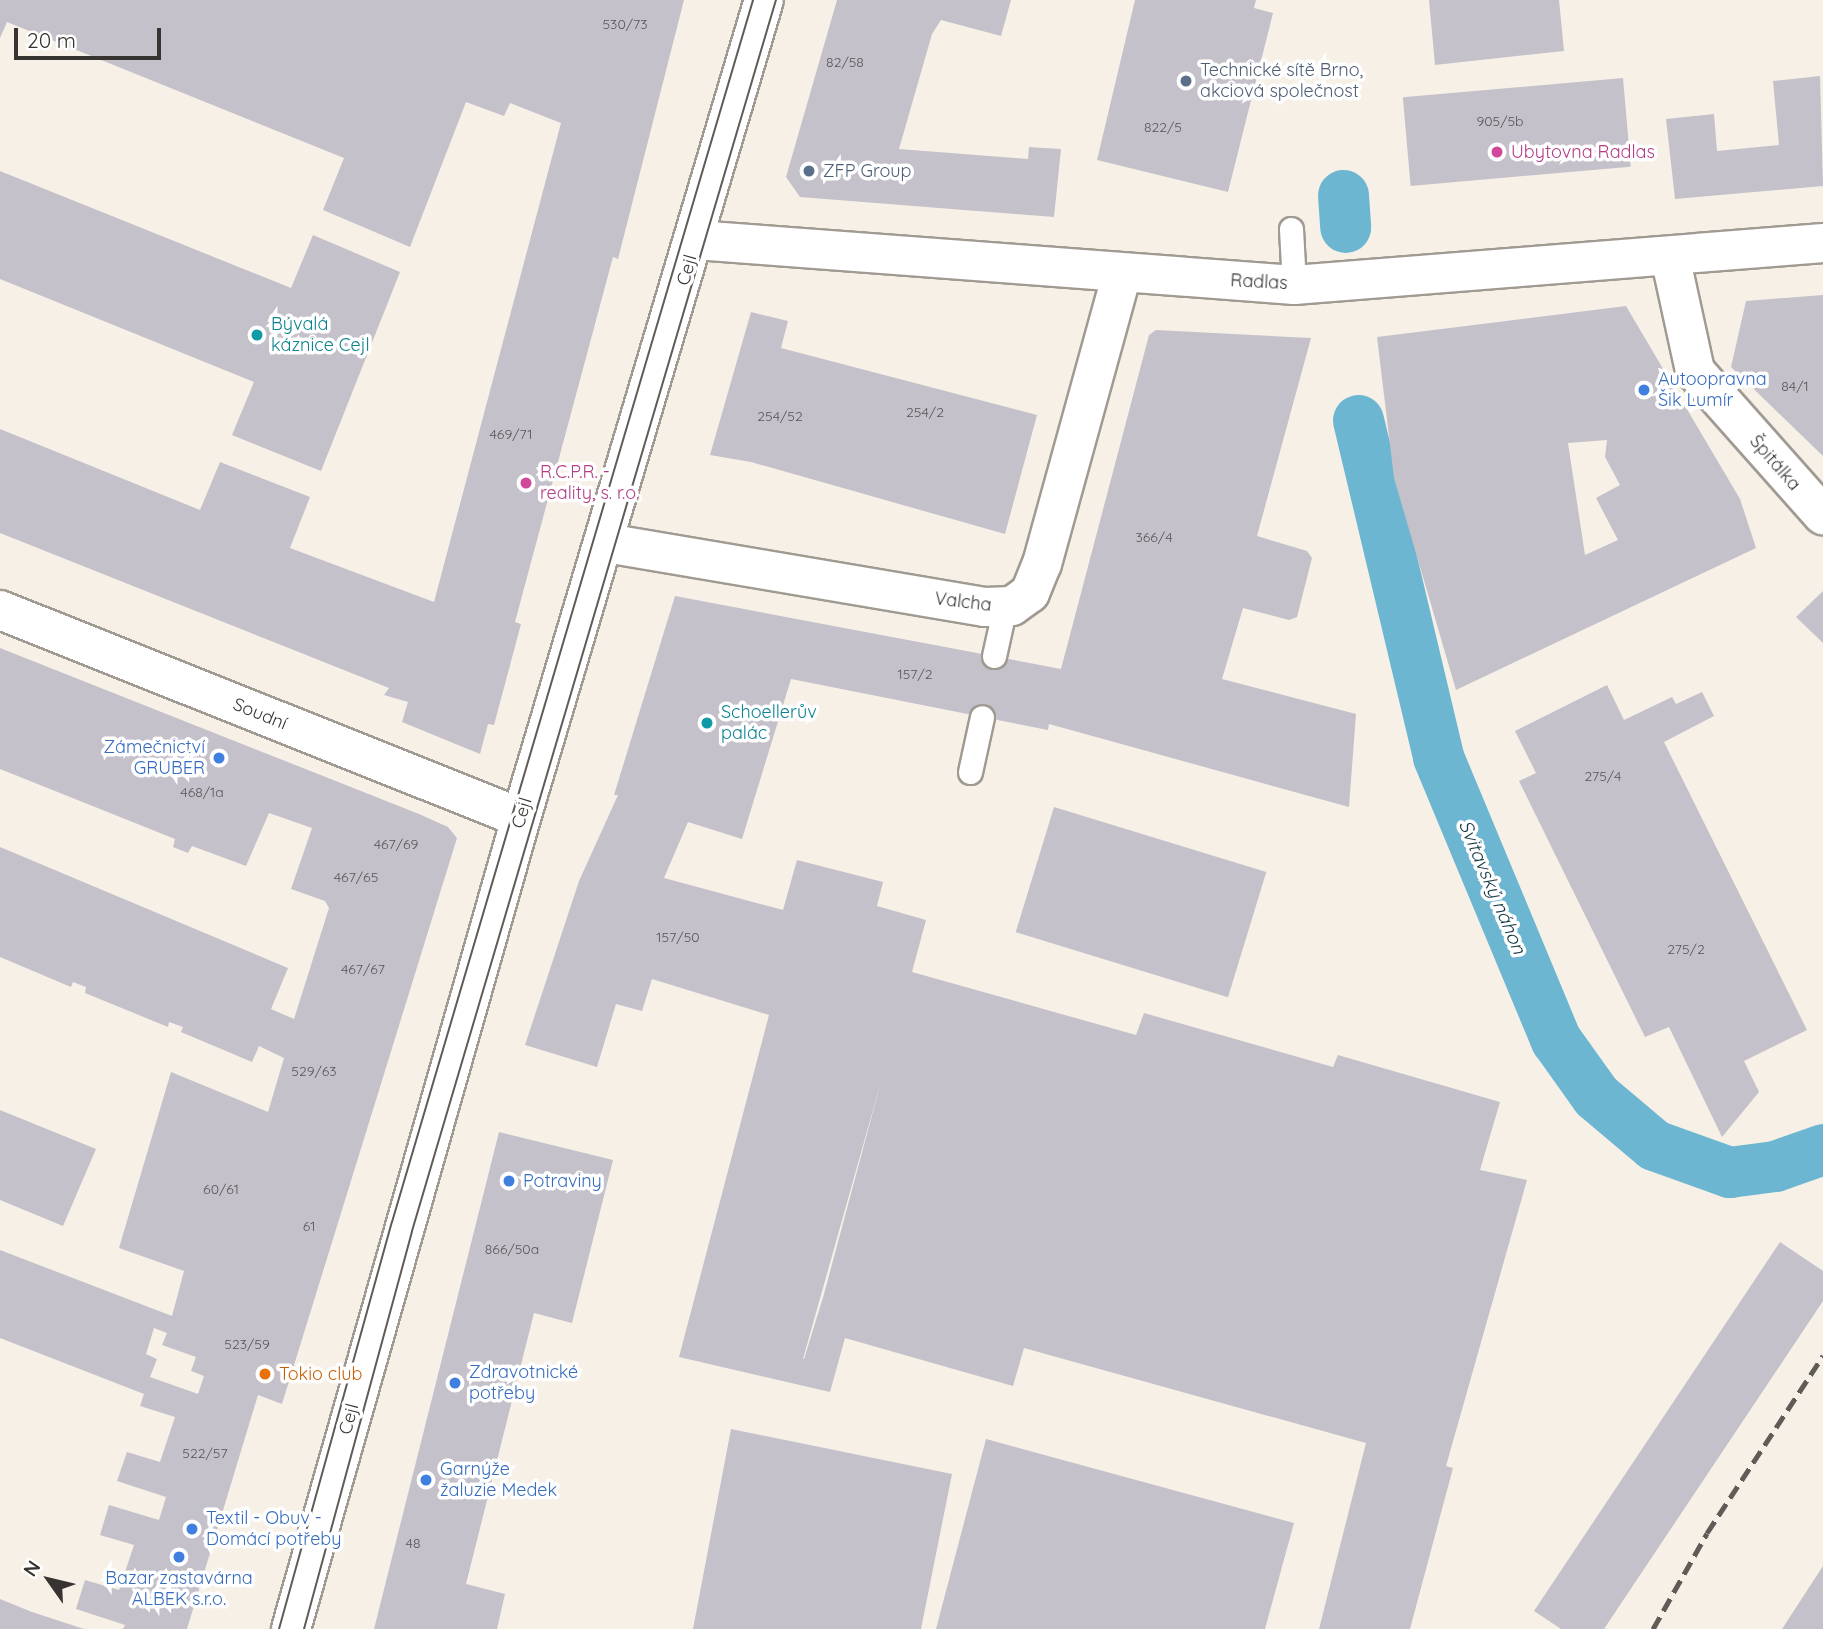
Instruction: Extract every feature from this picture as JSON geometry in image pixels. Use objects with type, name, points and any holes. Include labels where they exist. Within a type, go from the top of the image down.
[{"type":"street","name":"Cejl","points":[[292,1629],[521,817],[606,543],[764,0]]},
{"type":"street","name":"Radlas","points":[[695,240],[1294,285],[1823,243]]},
{"type":"street","name":"Špitálka","points":[[1670,257],[1695,370],[1823,515]]},
{"type":"street","points":[[1018,600],[1122,274]]},
{"type":"street","name":"Valcha","points":[[606,543],[985,607],[1018,600]]},
{"type":"street","name":"Soudní","points":[[0,610],[521,817]]},
{"type":"lane","points":[[1292,229],[1294,285]]},
{"type":"lane","points":[[995,656],[1018,600]]},
{"type":"lane","points":[[970,772],[982,717]]},
{"type":"building","points":[[0,0],[684,0],[618,259],[613,257],[515,622],[521,624],[494,725],[488,724],[480,754],[402,722],[408,702],[384,695],[389,688],[0,533],[0,429],[200,510],[220,462],[310,497],[290,548],[434,602],[561,123],[510,103],[504,116],[466,102],[410,247],[323,210],[344,158],[7,22],[0,38]]},
{"type":"building","points":[[837,0],[1011,0],[1001,36],[941,20],[932,34],[899,149],[1028,159],[1029,147],[1061,149],[1054,217],[800,197],[786,177]]},
{"type":"building","points":[[1135,0],[1256,0],[1254,8],[1273,13],[1228,192],[1097,160]]},
{"type":"building","points":[[1429,0],[1559,0],[1564,51],[1435,65]]},
{"type":"building","points":[[1820,76],[1823,186],[1675,199],[1666,119],[1714,114],[1717,151],[1779,145],[1773,81]]},
{"type":"building","points":[[1623,78],[1631,167],[1411,186],[1403,97]]},
{"type":"building","name":"Bývalá káznice Cejl","points":[[0,171],[291,288],[313,235],[400,272],[321,471],[232,435],[254,382],[0,279]]},
{"type":"building","points":[[1823,295],[1823,456],[1731,367],[1746,301]]},
{"type":"building","points":[[1626,306],[1740,499],[1756,548],[1456,690],[1394,478],[1377,337]],"holes":[[[1607,440],[1605,457],[1620,485],[1596,498],[1618,540],[1585,555],[1568,443]]]},
{"type":"building","points":[[751,312],[788,321],[781,348],[1037,415],[1005,534],[751,462],[710,455]]},
{"type":"building","points":[[1156,330],[1311,338],[1257,536],[1307,551],[1312,558],[1297,617],[1289,620],[1243,608],[1222,679],[1356,714],[1349,807],[1049,724],[1048,730],[791,679],[742,839],[688,822],[664,878],[783,910],[797,860],[883,882],[877,906],[926,920],[912,972],[1136,1035],[1144,1013],[1333,1067],[1338,1055],[1500,1102],[1480,1170],[1527,1180],[1446,1466],[1453,1468],[1410,1629],[1319,1629],[1366,1443],[1024,1348],[1013,1386],[845,1338],[830,1392],[679,1357],[769,1015],[652,979],[642,1011],[616,1004],[597,1067],[525,1045],[579,881],[618,795],[614,795],[675,596],[1061,669],[1149,335]],"holes":[[[882,1078],[824,1294],[803,1359]]]},
{"type":"building","points":[[1823,591],[1823,643],[1796,617]]},
{"type":"building","points":[[0,648],[419,814],[448,827],[457,838],[282,1404],[258,1395],[187,1629],[123,1629],[125,1625],[76,1609],[85,1580],[119,1590],[134,1545],[100,1535],[109,1505],[159,1520],[166,1497],[117,1481],[127,1452],[160,1462],[175,1417],[140,1406],[144,1394],[0,1338],[0,1250],[172,1316],[184,1271],[119,1248],[171,1072],[268,1112],[284,1058],[259,1046],[252,1062],[181,1032],[183,1027],[169,1022],[168,1027],[85,993],[86,987],[73,982],[71,987],[0,957],[0,847],[288,968],[271,1009],[294,1019],[329,908],[325,901],[291,889],[312,828],[269,813],[246,866],[192,846],[188,853],[173,847],[175,839],[0,769]],"holes":[[[154,1328],[167,1333],[162,1345],[196,1357],[191,1371],[204,1376],[198,1394],[150,1377],[157,1359],[146,1354]]]},
{"type":"building","points":[[1607,685],[1624,720],[1672,697],[1676,704],[1702,692],[1714,716],[1664,742],[1807,1030],[1744,1061],[1759,1092],[1722,1137],[1669,1027],[1645,1037],[1519,781],[1536,773],[1515,731]]},
{"type":"building","points":[[1054,807],[1266,872],[1228,997],[1016,932]]},
{"type":"building","points":[[0,1110],[96,1149],[63,1226],[0,1200]]},
{"type":"building","points":[[499,1132],[613,1160],[572,1323],[534,1313],[466,1584],[505,1594],[497,1629],[374,1629]]},
{"type":"building","points":[[1780,1242],[1823,1271],[1823,1301],[1604,1629],[1561,1629],[1534,1611]]},
{"type":"building","points":[[731,1429],[952,1474],[921,1629],[693,1629]]},
{"type":"building","points":[[986,1439],[1294,1523],[1265,1629],[936,1629]]},
{"type":"building","points":[[1823,1566],[1823,1629],[1782,1629]]},
{"type":"building","points":[[0,1599],[32,1612],[84,1629],[0,1629]]},
{"type":"waterway","name":"Svitavský náhon","points":[[1343,195],[1345,227]]},
{"type":"waterway","name":"Svitavský náhon","points":[[1358,420],[1438,757],[1556,1040],[1596,1096],[1654,1145],[1729,1172],[1775,1166],[1823,1149]]},
{"type":"tram line","points":[[279,1629],[392,1222],[753,0]]},
{"type":"tram line","points":[[304,1629],[412,1231],[776,0]]},
{"type":"railway","points":[[1653,1629],[1707,1533],[1823,1356]]},
{"type":"place","name":"Technické sítě Brno, akciová společnost","points":[[1186,81]]},
{"type":"place","name":"Ubytovna Radlas","points":[[1497,152]]},
{"type":"place","name":"ZFP Group","points":[[809,171]]},
{"type":"place","name":"Bývalá káznice Cejl","points":[[257,335]]},
{"type":"place","name":"Autoopravna Šik Lumír","points":[[1644,390]]},
{"type":"place","name":"R.C.P.R. - reality, s. r.o.","points":[[526,483]]},
{"type":"place","name":"Schoellerův palác","points":[[707,723]]},
{"type":"place","name":"Zámečnictví GRUBER","points":[[219,758]]},
{"type":"place","name":"Potraviny","points":[[509,1181]]},
{"type":"place","name":"Tokio club","points":[[265,1374]]},
{"type":"place","name":"Zdravotnické potřeby","points":[[455,1383]]},
{"type":"place","name":"Garnýže žaluzie Medek","points":[[426,1480]]},
{"type":"place","name":"Textil - Obuv - Domácí potřeby","points":[[192,1529]]},
{"type":"place","name":"Bazar zastavárna ALBEK s.r.o.","points":[[179,1557]]}]
